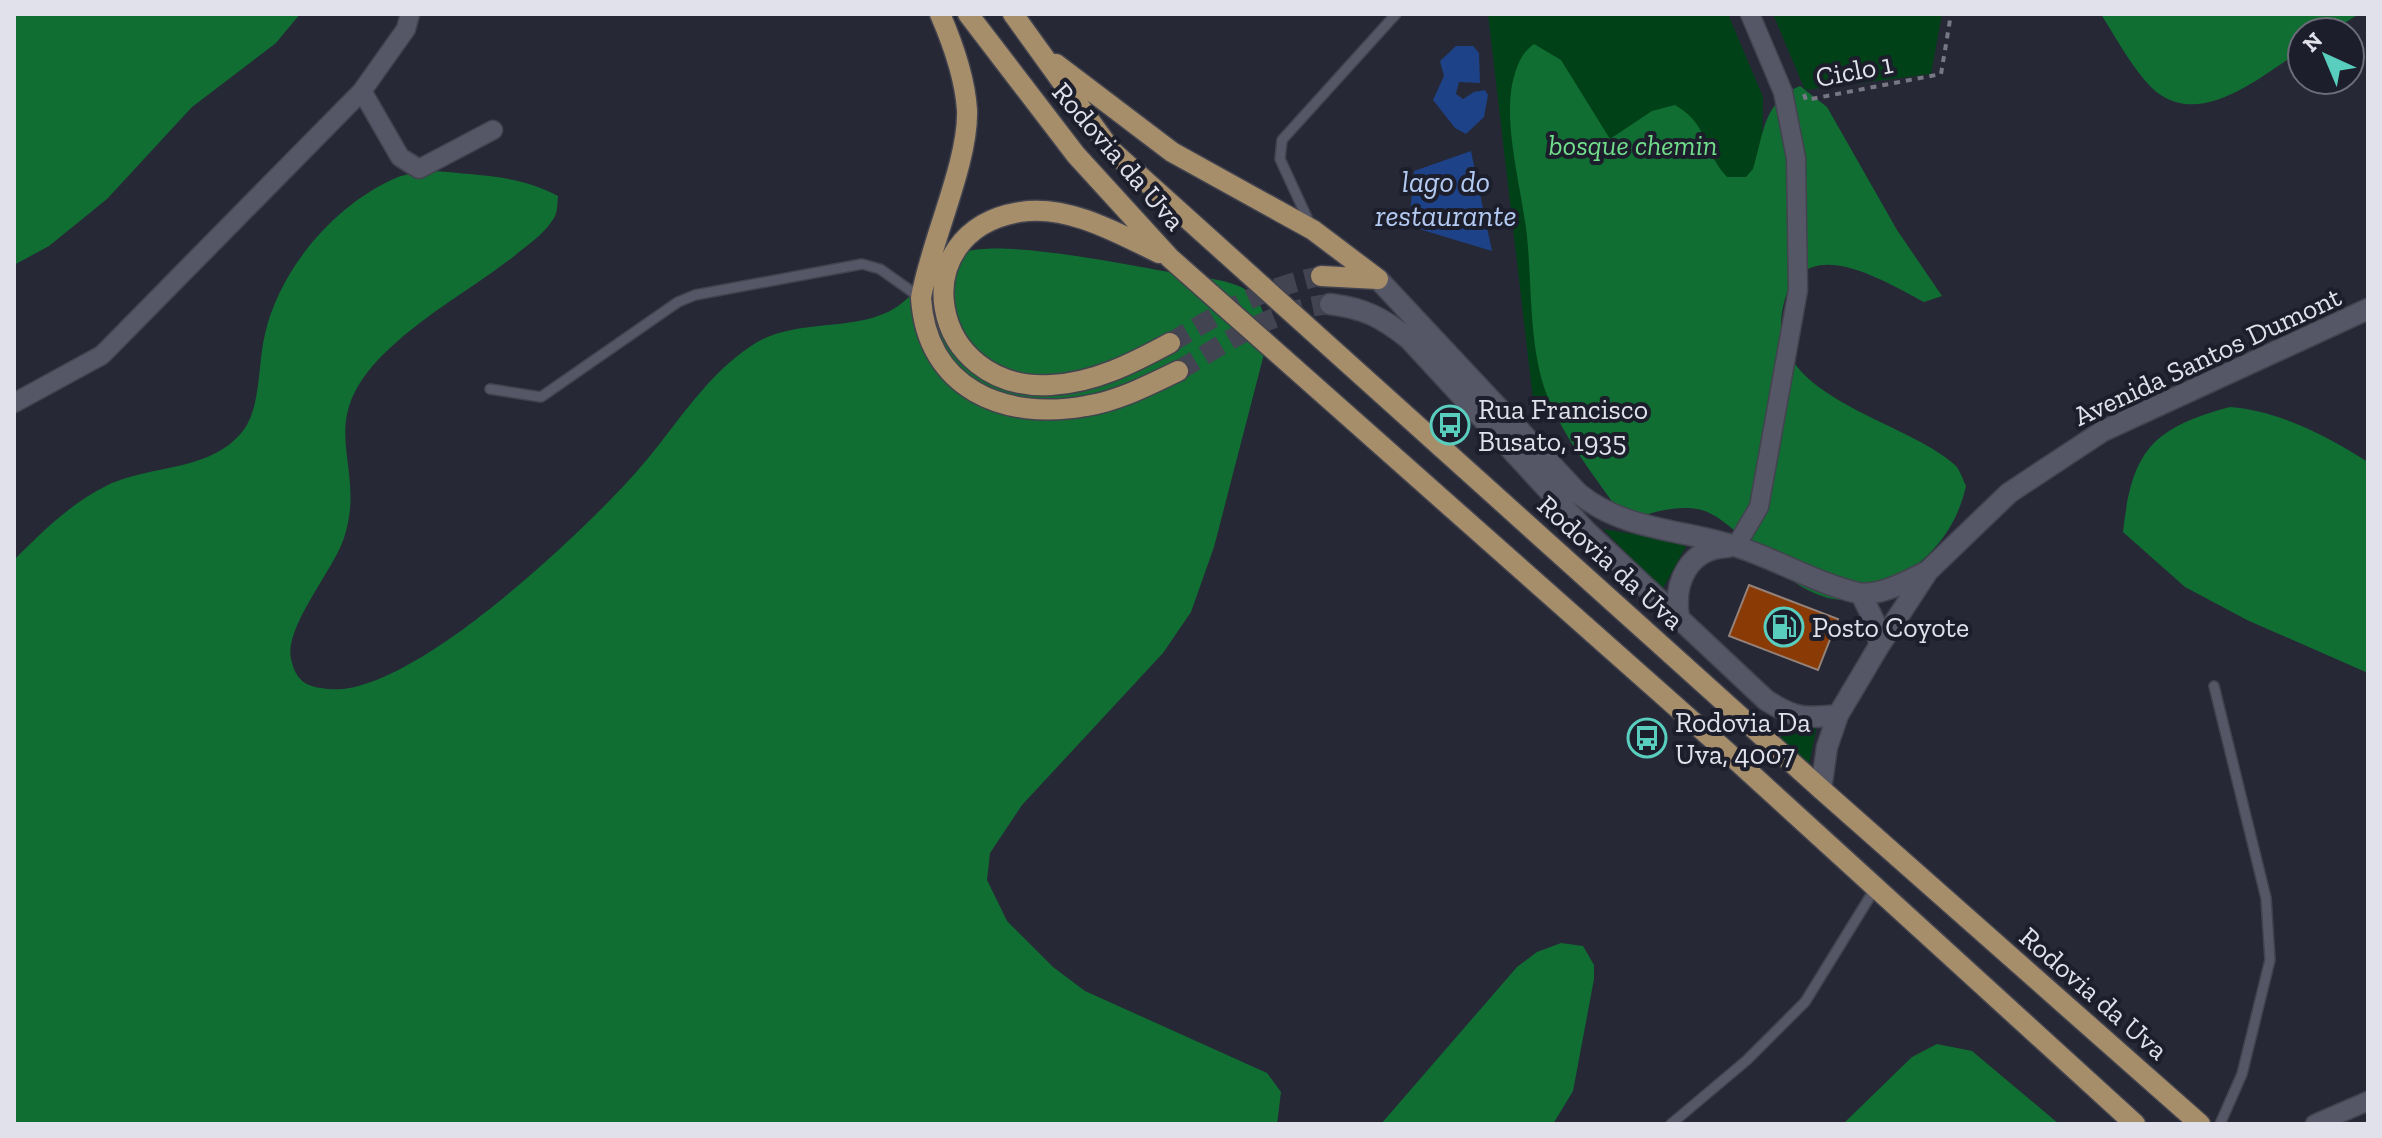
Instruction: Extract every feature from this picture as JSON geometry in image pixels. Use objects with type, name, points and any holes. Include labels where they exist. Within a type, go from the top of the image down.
[{"type":"main road","points":[[940,14],[954,47],[967,111],[959,156],[921,298],[922,321],[939,361],[966,388],[1005,406],[1041,410],[1087,406],[1134,392],[1178,371]]},
{"type":"main road","name":"Rodovia da Uva","points":[[968,14],[1076,155],[1170,258],[1876,887],[2135,1124]]},
{"type":"main road","name":"Rodovia da Uva","points":[[1013,14],[1111,150],[1821,789],[2200,1124]]},
{"type":"main road","points":[[1043,54],[1172,152],[1313,230],[1378,279]]},
{"type":"main road","points":[[1170,258],[1083,219],[1020,212],[972,234],[953,256],[943,286],[943,316],[958,347],[984,369],[1016,381],[1049,386],[1088,379],[1129,365],[1170,343]]},
{"type":"main road","points":[[1321,276],[1378,279]]},
{"type":"street","points":[[14,403],[102,355],[362,91],[406,29],[410,14]]},
{"type":"street","points":[[1736,546],[1759,507],[1798,290],[1796,158],[1783,92],[1750,14]]},
{"type":"street","points":[[362,91],[400,157],[419,169],[493,130]]},
{"type":"street","points":[[1378,279],[1578,493],[1597,509],[1621,520],[1736,546],[1861,594],[1906,582],[1928,571]]},
{"type":"street","points":[[1330,304],[1371,313],[1409,339],[1581,526],[1766,700],[1789,715],[1810,718],[1838,715]]},
{"type":"street","name":"Avenida Santos Dumont","points":[[1821,789],[1827,747],[1838,715],[1879,646],[1928,571],[2009,493],[2103,431],[2368,309]]},
{"type":"street","points":[[1679,617],[1676,599],[1679,581],[1688,566],[1701,554],[1718,547],[1736,546]]},
{"type":"street","points":[[1861,594],[1874,618],[1879,646]]},
{"type":"street","points":[[2315,1124],[2368,1101]]},
{"type":"lane","points":[[1313,230],[1280,159],[1282,140],[1396,14]]},
{"type":"lane","points":[[490,389],[541,397],[678,302],[695,295],[862,264],[880,269],[921,298]]},
{"type":"lane","points":[[2214,686],[2266,898],[2270,960],[2242,1074],[2220,1124]]},
{"type":"lane","points":[[1671,1124],[1747,1060],[1805,1002],[1876,887]]},
{"type":"path","name":"Ciclo 1","points":[[1800,86],[1806,100],[1941,74],[1951,14]]},
{"type":"green space","points":[[14,14],[300,14],[276,43],[192,107],[107,199],[49,246],[14,265]]},
{"type":"green space","name":"bosque chemin","points":[[1488,14],[1728,14],[1763,97],[1758,374],[1534,408]]},
{"type":"green space","points":[[1773,14],[1942,14],[1931,74],[1805,90]]},
{"type":"green space","points":[[2101,14],[2359,14],[2286,16],[2286,61],[2236,92],[2199,104],[2181,103],[2164,97],[2146,82]]},
{"type":"green space","points":[[1534,44],[1561,60],[1610,139],[1652,111],[1675,105],[1694,120],[1727,177],[1746,177],[1753,169],[1767,120],[1788,93],[1800,86],[1827,107],[1897,230],[1942,296],[1924,302],[1865,273],[1824,265],[1806,270],[1792,283],[1783,307],[1783,338],[1794,363],[1815,384],[1932,449],[1958,470],[1966,486],[1957,514],[1933,550],[1912,569],[1867,595],[1834,599],[1802,587],[1787,577],[1728,525],[1705,511],[1675,509],[1626,521],[1580,457],[1560,423],[1539,369],[1533,331],[1527,236],[1510,121],[1515,73],[1522,57]]},
{"type":"green space","points":[[434,171],[498,177],[543,189],[558,196],[556,212],[534,240],[419,323],[390,348],[366,375],[352,399],[346,421],[350,511],[344,538],[302,615],[291,646],[296,673],[314,687],[328,689],[362,685],[402,668],[490,609],[606,504],[646,461],[717,374],[751,346],[784,332],[854,322],[888,312],[908,298],[943,263],[965,252],[985,249],[1041,251],[1224,281],[1239,286],[1259,302],[1266,332],[1264,354],[1214,547],[1191,612],[1163,653],[1022,805],[990,853],[987,880],[1007,921],[1053,967],[1085,991],[1267,1073],[1281,1092],[1277,1124],[14,1124],[14,560],[58,518],[95,492],[126,478],[200,460],[232,442],[245,428],[254,407],[272,309],[297,262],[314,240],[353,203],[398,177]]},
{"type":"green space","points":[[2230,407],[2285,419],[2368,462],[2368,673],[2247,620],[2185,587],[2123,532],[2132,482],[2150,447],[2181,424]]},
{"type":"green space","points":[[1603,529],[1688,543],[1662,590]]},
{"type":"green space","points":[[1817,725],[1809,765],[1780,737]]},
{"type":"green space","points":[[1561,943],[1583,946],[1594,965],[1594,979],[1573,1091],[1553,1124],[1381,1124],[1517,967],[1537,952]]},
{"type":"green space","points":[[1937,1044],[1972,1051],[2059,1124],[1843,1124],[1912,1057]]},
{"type":"water","points":[[1456,46],[1473,46],[1479,53],[1480,83],[1459,82],[1456,94],[1463,99],[1485,90],[1488,95],[1484,117],[1466,134],[1455,128],[1433,100],[1444,76],[1440,61]]},
{"type":"water","name":"lago do restaurante","points":[[1471,151],[1492,251],[1409,226],[1414,171]]},
{"type":"building","name":"Posto Coyote","points":[[1749,585],[1838,619],[1818,670],[1729,636]]},
{"type":"tunnel","points":[[1170,343],[1261,294],[1321,276]]},
{"type":"tunnel","points":[[1178,371],[1270,320],[1289,312],[1330,304]]},
{"type":"place","name":"Rua Francisco Busato, 1935","points":[[1450,425]]},
{"type":"place","name":"Posto Coyote","points":[[1784,627]]},
{"type":"place","name":"Rodovia Da Uva, 4007","points":[[1647,738]]}]
